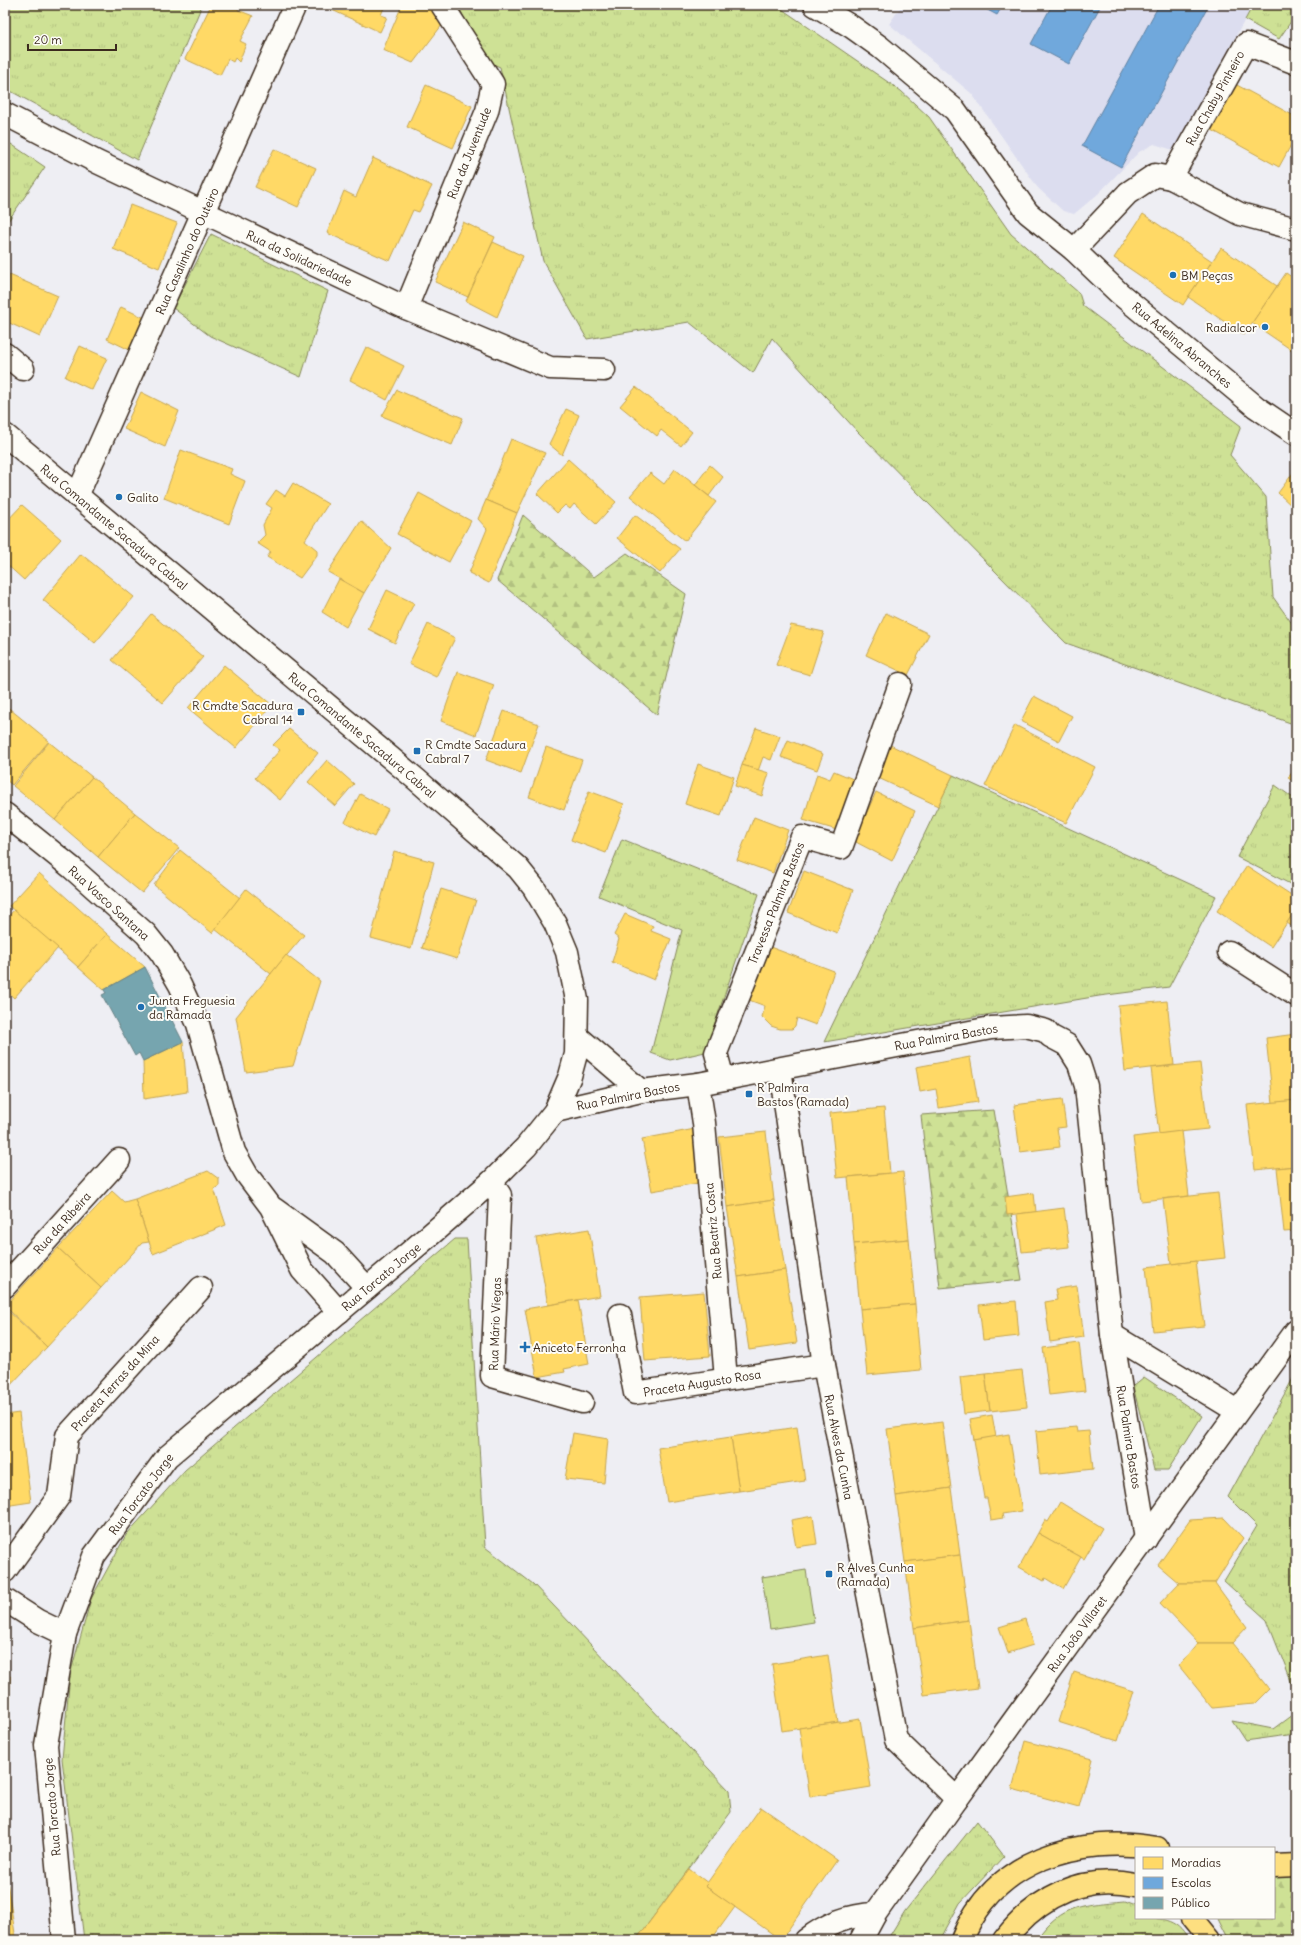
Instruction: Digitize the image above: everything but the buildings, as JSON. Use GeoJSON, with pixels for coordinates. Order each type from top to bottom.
{"type":"FeatureCollection","features":[{"type":"Feature","properties":{"kind":"main road"},"geometry":{"type":"LineString","coordinates":[[962,1940],[970,1922],[992,1892],[1008,1878],[1046,1856],[1086,1845],[1129,1845],[1148,1847]]}},
{"type":"Feature","properties":{"kind":"main road"},"geometry":{"type":"LineString","coordinates":[[1275,1866],[1296,1865]]}},
{"type":"Feature","properties":{"kind":"main road"},"geometry":{"type":"LineString","coordinates":[[1004,1940],[1017,1923],[1033,1909],[1066,1889],[1104,1882],[1135,1885]]}},
{"type":"Feature","properties":{"kind":"main road"},"geometry":{"type":"LineString","coordinates":[[1193,1919],[1210,1940]]}},
{"type":"Feature","properties":{"kind":"street","name":"Rua Casalinho do Outeiro"},"geometry":{"type":"LineString","coordinates":[[77,496],[204,213],[295,5]]}},
{"type":"Feature","properties":{"kind":"street","name":"Rua da Juventude"},"geometry":{"type":"LineString","coordinates":[[406,308],[488,111],[493,84],[442,5]]}},
{"type":"Feature","properties":{"kind":"street","name":"Rua Adelina Abranches"},"geometry":{"type":"LineString","coordinates":[[815,5],[852,27],[880,47],[955,110],[1028,213],[1074,250],[1119,293],[1256,407],[1296,434]]}},
{"type":"Feature","properties":{"kind":"street","name":"Rua Chaby Pinheiro"},"geometry":{"type":"LineString","coordinates":[[1171,178],[1246,44],[1296,63]]}},
{"type":"Feature","properties":{"kind":"street","name":"Rua da Solidariedade"},"geometry":{"type":"LineString","coordinates":[[5,114],[91,159],[406,308],[550,368],[604,370]]}},
{"type":"Feature","properties":{"kind":"street"},"geometry":{"type":"LineString","coordinates":[[1074,250],[1128,193],[1155,175],[1171,178],[1240,214],[1296,229]]}},
{"type":"Feature","properties":{"kind":"street"},"geometry":{"type":"LineString","coordinates":[[5,354],[23,369]]}},
{"type":"Feature","properties":{"kind":"street","name":"Rua Comandante Sacadura Cabral"},"geometry":{"type":"LineString","coordinates":[[5,435],[417,780],[518,868],[545,904],[556,923],[568,952],[577,1000],[578,1038],[576,1054],[570,1076],[555,1111]]}},
{"type":"Feature","properties":{"kind":"street","name":"Travessa Palmira Bastos"},"geometry":{"type":"LineString","coordinates":[[723,1079],[716,1053],[802,837],[841,848],[900,684]]}},
{"type":"Feature","properties":{"kind":"street","name":"Rua Vasco Santana"},"geometry":{"type":"LineString","coordinates":[[7,819],[72,868],[146,934],[162,954],[191,1006],[198,1024],[234,1152],[247,1175],[271,1207],[302,1270],[339,1312]]}},
{"type":"Feature","properties":{"kind":"street"},"geometry":{"type":"LineString","coordinates":[[1229,952],[1296,994]]}},
{"type":"Feature","properties":{"kind":"street","name":"Rua Palmira Bastos"},"geometry":{"type":"LineString","coordinates":[[555,1111],[640,1091],[698,1084],[991,1028],[1026,1026],[1046,1032],[1066,1045],[1079,1064],[1086,1086],[1112,1335],[1146,1539]]}},
{"type":"Feature","properties":{"kind":"street"},"geometry":{"type":"LineString","coordinates":[[578,1038],[640,1091]]}},
{"type":"Feature","properties":{"kind":"street","name":"Rua Alves da Cunha"},"geometry":{"type":"LineString","coordinates":[[780,1069],[824,1365],[896,1740],[957,1799]]}},
{"type":"Feature","properties":{"kind":"street","name":"Rua Beatriz Costa"},"geometry":{"type":"LineString","coordinates":[[698,1084],[704,1123],[726,1379]]}},
{"type":"Feature","properties":{"kind":"street","name":"Rua Torcato Jorge"},"geometry":{"type":"LineString","coordinates":[[64,1940],[46,1744],[65,1634],[94,1556],[167,1457],[491,1182],[526,1147],[555,1111]]}},
{"type":"Feature","properties":{"kind":"street","name":"Rua da Ribeira"},"geometry":{"type":"LineString","coordinates":[[5,1286],[119,1160]]}},
{"type":"Feature","properties":{"kind":"street","name":"Rua Mário Viegas"},"geometry":{"type":"LineString","coordinates":[[491,1182],[500,1195],[492,1376],[582,1402]]}},
{"type":"Feature","properties":{"kind":"street","name":"Rua Vasco Santana"},"geometry":{"type":"LineString","coordinates":[[271,1207],[335,1254],[367,1288]]}},
{"type":"Feature","properties":{"kind":"street","name":"Praceta Terras da Mina"},"geometry":{"type":"LineString","coordinates":[[5,1571],[59,1496],[67,1436],[200,1288]]}},
{"type":"Feature","properties":{"kind":"street","name":"Praceta Augusto Rosa"},"geometry":{"type":"LineString","coordinates":[[620,1315],[635,1393],[824,1365]]}},
{"type":"Feature","properties":{"kind":"street","name":"Rua João Villaret"},"geometry":{"type":"LineString","coordinates":[[861,1940],[876,1914],[957,1799],[1296,1331]]}},
{"type":"Feature","properties":{"kind":"street"},"geometry":{"type":"LineString","coordinates":[[1112,1335],[1238,1411]]}},
{"type":"Feature","properties":{"kind":"street"},"geometry":{"type":"LineString","coordinates":[[5,1600],[38,1621],[65,1634]]}},
{"type":"Feature","properties":{"kind":"street"},"geometry":{"type":"LineString","coordinates":[[806,1940],[828,1926],[857,1915],[876,1914]]}},
{"type":"Feature","properties":{"kind":"shaded area"},"geometry":{"type":"Polygon","coordinates":[[[902,5],[1253,5],[1173,150],[1154,144],[1139,152],[1098,194],[1074,214],[1063,211],[1038,188],[972,94],[889,24],[902,5]]]}},
{"type":"Feature","properties":{"kind":"green space"},"geometry":{"type":"Polygon","coordinates":[[[5,5],[202,5],[137,160],[5,88],[5,5]]]}},
{"type":"Feature","properties":{"kind":"green space"},"geometry":{"type":"Polygon","coordinates":[[[458,5],[776,5],[901,91],[929,117],[1011,234],[1079,293],[1083,306],[1241,426],[1230,455],[1266,497],[1273,597],[1296,629],[1296,725],[1066,643],[857,431],[772,338],[753,373],[689,322],[587,339],[543,261],[500,67],[484,60],[458,5]]]}},
{"type":"Feature","properties":{"kind":"green space"},"geometry":{"type":"Polygon","coordinates":[[[1253,5],[1296,5],[1296,14],[1279,39],[1245,20],[1253,5]]]}},
{"type":"Feature","properties":{"kind":"green space"},"geometry":{"type":"Polygon","coordinates":[[[5,140],[45,167],[6,224],[5,223],[5,140]]]}},
{"type":"Feature","properties":{"kind":"green space"},"geometry":{"type":"Polygon","coordinates":[[[211,234],[328,291],[301,377],[210,336],[173,308],[211,234]]]}},
{"type":"Feature","properties":{"kind":"green space"},"geometry":{"type":"Polygon","coordinates":[[[523,515],[594,577],[627,553],[686,594],[657,715],[497,580],[523,515]]]}},
{"type":"Feature","properties":{"kind":"green space"},"geometry":{"type":"Polygon","coordinates":[[[953,775],[1216,896],[1169,987],[1099,996],[824,1042],[953,775]]]}},
{"type":"Feature","properties":{"kind":"green space"},"geometry":{"type":"Polygon","coordinates":[[[1275,785],[1296,800],[1296,887],[1237,857],[1275,785]]]}},
{"type":"Feature","properties":{"kind":"green space"},"geometry":{"type":"Polygon","coordinates":[[[622,839],[759,894],[705,1052],[670,1060],[651,1053],[682,930],[599,896],[622,839]]]}},
{"type":"Feature","properties":{"kind":"green space"},"geometry":{"type":"Polygon","coordinates":[[[994,1110],[1022,1280],[940,1288],[921,1115],[994,1110]]]}},
{"type":"Feature","properties":{"kind":"green space"},"geometry":{"type":"Polygon","coordinates":[[[455,1239],[467,1239],[485,1547],[533,1584],[729,1790],[731,1812],[636,1940],[84,1940],[62,1759],[70,1675],[91,1599],[126,1535],[185,1470],[455,1239]]]}},
{"type":"Feature","properties":{"kind":"green space"},"geometry":{"type":"Polygon","coordinates":[[[1296,1373],[1296,1694],[1267,1620],[1224,1581],[1257,1526],[1228,1497],[1296,1373]]]}},
{"type":"Feature","properties":{"kind":"green space"},"geometry":{"type":"Polygon","coordinates":[[[1144,1377],[1202,1416],[1168,1470],[1154,1470],[1133,1386],[1144,1377]]]}},
{"type":"Feature","properties":{"kind":"green space"},"geometry":{"type":"Polygon","coordinates":[[[806,1570],[814,1622],[770,1629],[762,1577],[806,1570]]]}},
{"type":"Feature","properties":{"kind":"green space"},"geometry":{"type":"Polygon","coordinates":[[[1296,1712],[1296,1734],[1245,1741],[1232,1721],[1273,1729],[1296,1712]]]}},
{"type":"Feature","properties":{"kind":"green space"},"geometry":{"type":"Polygon","coordinates":[[[977,1821],[1004,1856],[960,1903],[940,1940],[887,1940],[905,1911],[977,1821]]]}},
{"type":"Feature","properties":{"kind":"green space"},"geometry":{"type":"Polygon","coordinates":[[[1275,1872],[1296,1872],[1296,1940],[1230,1940],[1220,1919],[1275,1919],[1275,1872]]]}},
{"type":"Feature","properties":{"kind":"green space"},"geometry":{"type":"Polygon","coordinates":[[[1125,1901],[1135,1905],[1135,1919],[1166,1920],[1173,1923],[1184,1932],[1188,1940],[1036,1940],[1045,1928],[1064,1912],[1085,1905],[1125,1901]]]}},
{"type":"Feature","properties":{"kind":"place","name":"BM Peças"},"geometry":{"type":"Point","coordinates":[1173,275]}},
{"type":"Feature","properties":{"kind":"place","name":"Radialcor"},"geometry":{"type":"Point","coordinates":[1265,327]}},
{"type":"Feature","properties":{"kind":"place","name":"Galito"},"geometry":{"type":"Point","coordinates":[119,497]}},
{"type":"Feature","properties":{"kind":"place","name":"R Cmdte Sacadura Cabral 14"},"geometry":{"type":"Point","coordinates":[301,712]}},
{"type":"Feature","properties":{"kind":"place","name":"R Cmdte Sacadura Cabral 7"},"geometry":{"type":"Point","coordinates":[417,751]}},
{"type":"Feature","properties":{"kind":"place","name":"Junta Freguesia da Ramada"},"geometry":{"type":"Point","coordinates":[141,1007]}},
{"type":"Feature","properties":{"kind":"place","name":"R Palmira Bastos (Ramada)"},"geometry":{"type":"Point","coordinates":[749,1094]}},
{"type":"Feature","properties":{"kind":"place","name":"Aniceto Ferronha"},"geometry":{"type":"Point","coordinates":[525,1347]}},
{"type":"Feature","properties":{"kind":"place","name":"R Alves Cunha (Ramada)"},"geometry":{"type":"Point","coordinates":[829,1574]}}]}
